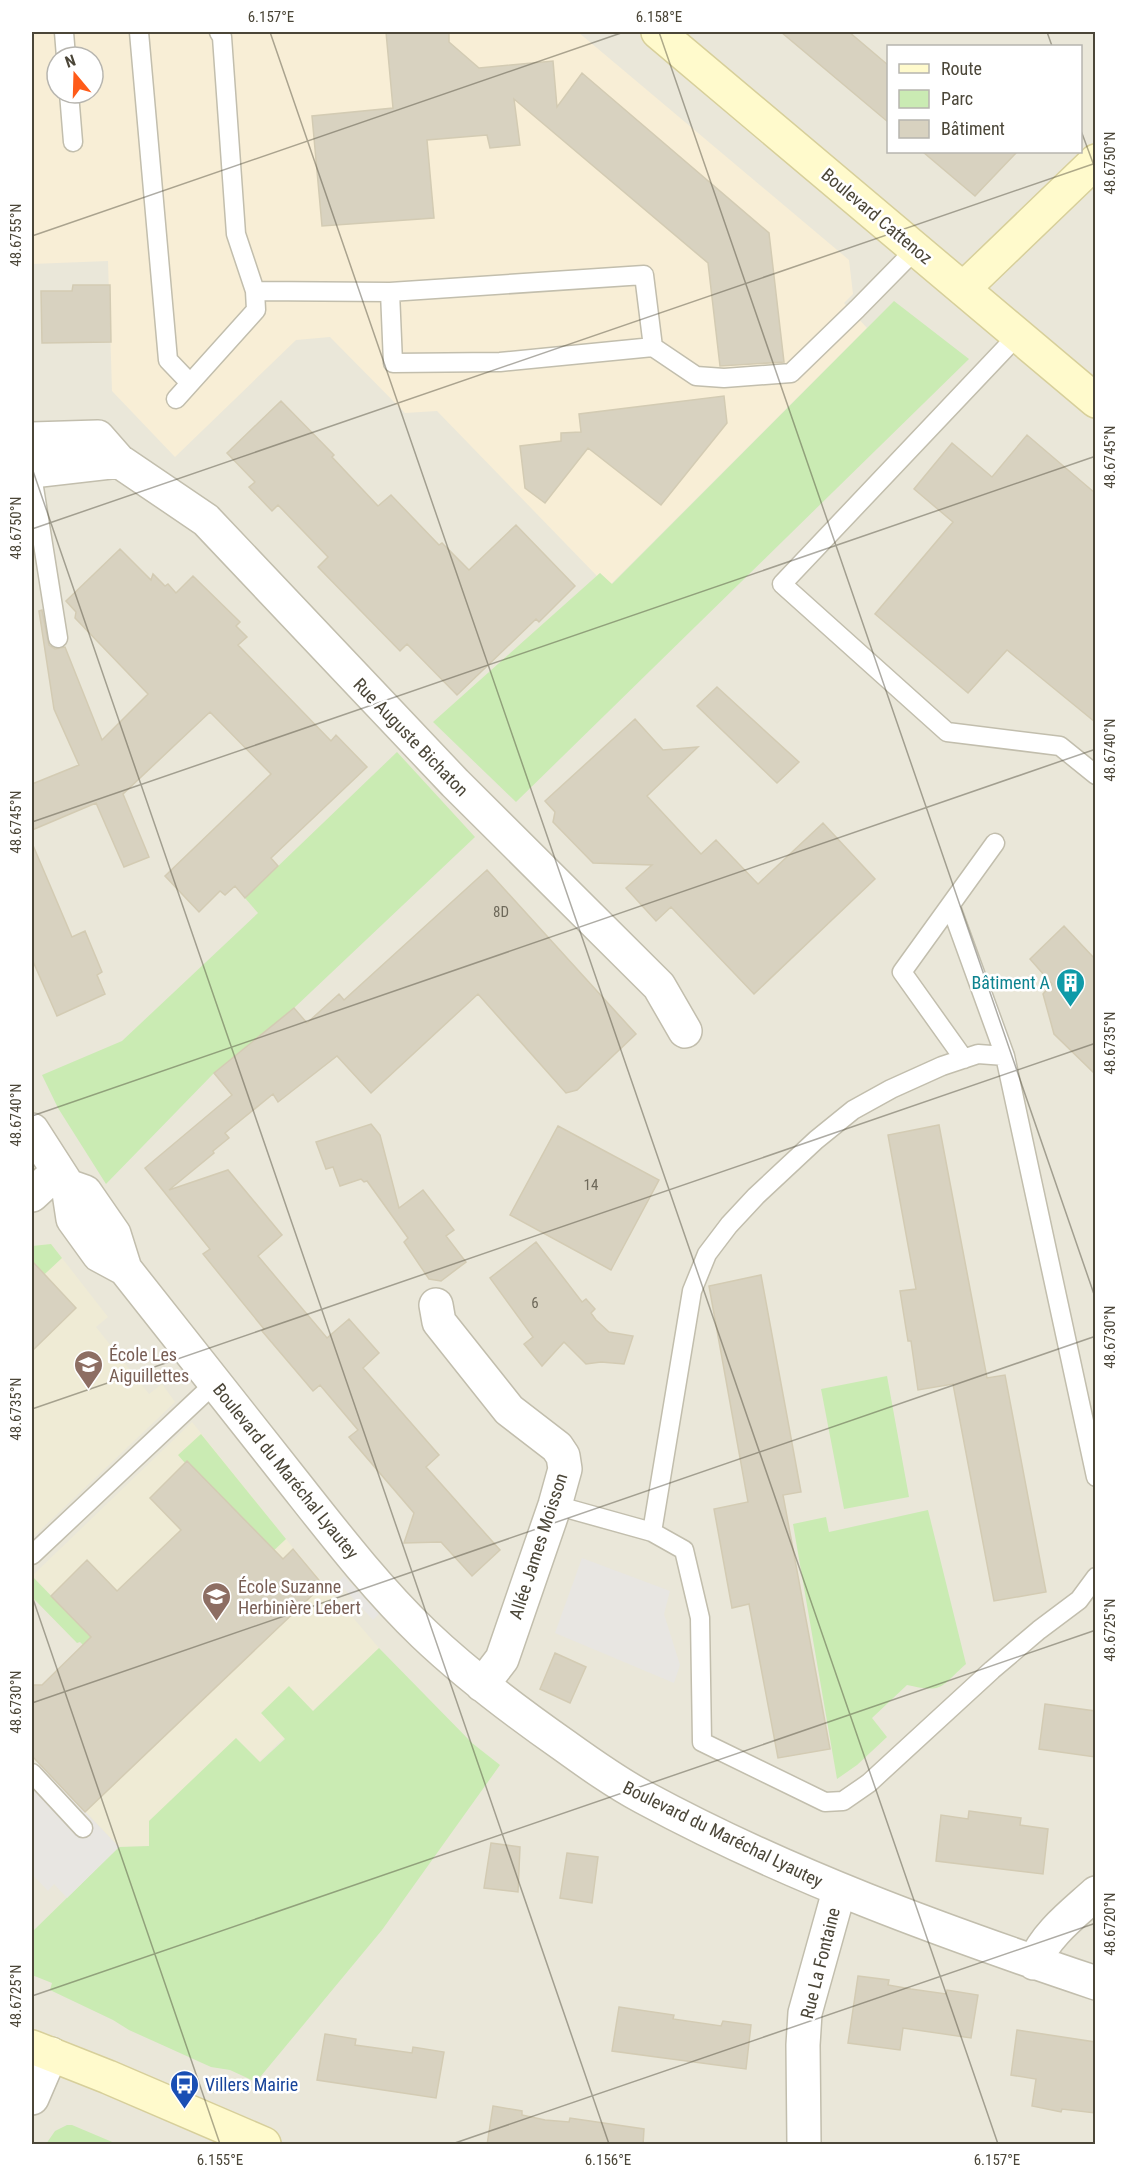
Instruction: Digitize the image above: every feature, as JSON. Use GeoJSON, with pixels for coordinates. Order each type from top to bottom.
{"type":"FeatureCollection","features":[{"type":"Feature","properties":{"kind":"street","name":"Boulevard Cattenoz"},"geometry":{"type":"LineString","coordinates":[[658,32],[1095,401]]}},
{"type":"Feature","properties":{"kind":"street"},"geometry":{"type":"LineString","coordinates":[[963,289],[1095,161]]}},
{"type":"Feature","properties":{"kind":"street","name":"Rue Auguste Bichaton"},"geometry":{"type":"LineString","coordinates":[[32,439],[98,437],[119,461],[206,520],[454,783],[659,986],[685,1031]]}},
{"type":"Feature","properties":{"kind":"street"},"geometry":{"type":"LineString","coordinates":[[32,473],[119,461]]}},
{"type":"Feature","properties":{"kind":"street","name":"Boulevard du Maréchal Lyautey"},"geometry":{"type":"LineString","coordinates":[[32,1130],[63,1178],[85,1192],[114,1234],[125,1269],[337,1538],[386,1595],[422,1632],[482,1685],[608,1776],[727,1839],[839,1891],[1034,1963],[1095,1983]]}},
{"type":"Feature","properties":{"kind":"street"},"geometry":{"type":"LineString","coordinates":[[32,1195],[63,1178]]}},
{"type":"Feature","properties":{"kind":"street","name":"Allée James Moisson"},"geometry":{"type":"LineString","coordinates":[[436,1305],[439,1322],[508,1410],[556,1447],[563,1456],[565,1468],[555,1505],[502,1659],[482,1685]]}},
{"type":"Feature","properties":{"kind":"street","name":"Rue La Fontaine"},"geometry":{"type":"LineString","coordinates":[[804,2145],[805,2013],[839,1891]]}},
{"type":"Feature","properties":{"kind":"street"},"geometry":{"type":"LineString","coordinates":[[1034,1963],[1039,1949],[1050,1936],[1095,1893]]}},
{"type":"Feature","properties":{"kind":"street"},"geometry":{"type":"LineString","coordinates":[[32,2098],[41,2050],[264,2145]]}},
{"type":"Feature","properties":{"kind":"lane"},"geometry":{"type":"LineString","coordinates":[[139,32],[168,360],[190,383]]}},
{"type":"Feature","properties":{"kind":"lane"},"geometry":{"type":"LineString","coordinates":[[176,399],[256,310],[255,291],[236,234],[222,37],[219,32]]}},
{"type":"Feature","properties":{"kind":"lane"},"geometry":{"type":"LineString","coordinates":[[70,105],[73,142]]}},
{"type":"Feature","properties":{"kind":"lane"},"geometry":{"type":"LineString","coordinates":[[390,292],[393,363],[500,362],[653,347],[696,376],[724,378],[791,373],[915,249]]}},
{"type":"Feature","properties":{"kind":"lane"},"geometry":{"type":"LineString","coordinates":[[255,291],[390,292],[644,275],[653,347]]}},
{"type":"Feature","properties":{"kind":"lane"},"geometry":{"type":"LineString","coordinates":[[1018,335],[782,584],[947,732],[1060,746],[1095,775]]}},
{"type":"Feature","properties":{"kind":"lane"},"geometry":{"type":"LineString","coordinates":[[32,473],[58,638]]}},
{"type":"Feature","properties":{"kind":"lane"},"geometry":{"type":"LineString","coordinates":[[964,1059],[902,972],[995,843]]}},
{"type":"Feature","properties":{"kind":"lane"},"geometry":{"type":"LineString","coordinates":[[951,907],[1005,1056],[1095,1477]]}},
{"type":"Feature","properties":{"kind":"lane"},"geometry":{"type":"LineString","coordinates":[[652,1532],[692,1291],[706,1254],[756,1196],[816,1140],[853,1110],[891,1089],[942,1066],[978,1054],[1005,1056]]}},
{"type":"Feature","properties":{"kind":"lane"},"geometry":{"type":"LineString","coordinates":[[32,1556],[216,1383]]}},
{"type":"Feature","properties":{"kind":"lane"},"geometry":{"type":"LineString","coordinates":[[555,1505],[652,1532],[684,1550],[700,1618],[702,1742],[825,1802],[843,1801],[869,1783],[992,1670],[1079,1600],[1095,1577]]}},
{"type":"Feature","properties":{"kind":"lane"},"geometry":{"type":"LineString","coordinates":[[32,1773],[83,1828]]}},
{"type":"Feature","properties":{"kind":"shaded area"},"geometry":{"type":"Polygon","coordinates":[[[32,32],[1095,32],[1095,2144],[32,2144],[32,32]]]}},
{"type":"Feature","properties":{"kind":"shaded area"},"geometry":{"type":"Polygon","coordinates":[[[32,32],[578,32],[849,260],[853,294],[844,303],[867,328],[611,584],[600,573],[597,576],[437,411],[405,413],[330,337],[296,340],[175,457],[112,391],[108,261],[32,264],[32,32]]]}},
{"type":"Feature","properties":{"kind":"shaded area","name":"École Les Aiguillettes"},"geometry":{"type":"Polygon","coordinates":[[[51,1244],[108,1317],[96,1327],[149,1394],[162,1384],[175,1402],[32,1538],[32,1246],[51,1244]]]}},
{"type":"Feature","properties":{"kind":"shaded area","name":"École Suzanne Herbinière Lebert"},"geometry":{"type":"Polygon","coordinates":[[[192,1422],[294,1549],[379,1648],[170,1846],[119,1847],[32,1753],[120,1667],[32,1576],[192,1422]]]}},
{"type":"Feature","properties":{"kind":"shaded area"},"geometry":{"type":"Polygon","coordinates":[[[582,1558],[670,1591],[664,1614],[680,1665],[674,1683],[555,1633],[582,1558]]]}},
{"type":"Feature","properties":{"kind":"shaded area"},"geometry":{"type":"Polygon","coordinates":[[[344,1576],[379,1614],[373,1620],[338,1582],[344,1576]]]}},
{"type":"Feature","properties":{"kind":"shaded area"},"geometry":{"type":"Polygon","coordinates":[[[38,1763],[119,1847],[67,1898],[54,1884],[48,1891],[32,1874],[32,1769],[38,1763]]]}},
{"type":"Feature","properties":{"kind":"green space"},"geometry":{"type":"Polygon","coordinates":[[[894,301],[969,359],[516,802],[433,722],[600,573],[612,584],[894,301]]]}},
{"type":"Feature","properties":{"kind":"green space"},"geometry":{"type":"Polygon","coordinates":[[[397,752],[475,837],[294,1008],[214,1073],[106,1184],[58,1108],[42,1075],[122,1041],[258,913],[245,898],[397,752]]]}},
{"type":"Feature","properties":{"kind":"green space"},"geometry":{"type":"Polygon","coordinates":[[[51,1244],[62,1258],[32,1286],[32,1246],[51,1244]]]}},
{"type":"Feature","properties":{"kind":"green space"},"geometry":{"type":"Polygon","coordinates":[[[887,1376],[909,1497],[844,1509],[821,1389],[887,1376]]]}},
{"type":"Feature","properties":{"kind":"green space"},"geometry":{"type":"Polygon","coordinates":[[[201,1434],[286,1539],[267,1557],[178,1455],[201,1434]]]}},
{"type":"Feature","properties":{"kind":"green space"},"geometry":{"type":"Polygon","coordinates":[[[928,1510],[966,1664],[945,1683],[935,1688],[907,1685],[872,1718],[887,1737],[857,1765],[837,1779],[793,1524],[826,1517],[829,1532],[928,1510]]]}},
{"type":"Feature","properties":{"kind":"green space"},"geometry":{"type":"Polygon","coordinates":[[[32,1576],[114,1661],[106,1668],[80,1642],[77,1643],[32,1597],[32,1576]]]}},
{"type":"Feature","properties":{"kind":"green space"},"geometry":{"type":"Polygon","coordinates":[[[379,1648],[472,1743],[500,1765],[382,1930],[256,2082],[230,2070],[211,2067],[129,2030],[50,1990],[52,1983],[32,1975],[32,1932],[119,1847],[149,1846],[149,1821],[236,1738],[260,1762],[285,1739],[261,1713],[289,1686],[313,1711],[379,1648]]]}},
{"type":"Feature","properties":{"kind":"green space"},"geometry":{"type":"Polygon","coordinates":[[[67,2125],[117,2144],[46,2144],[55,2131],[67,2125]]]}},
{"type":"Feature","properties":{"kind":"building"},"geometry":{"type":"Polygon","coordinates":[[[386,32],[449,32],[449,42],[479,68],[553,61],[557,107],[582,73],[769,233],[784,362],[720,366],[708,263],[514,99],[520,145],[490,148],[487,135],[427,140],[434,218],[322,226],[312,116],[393,108],[386,32]]]}},
{"type":"Feature","properties":{"kind":"building"},"geometry":{"type":"Polygon","coordinates":[[[781,32],[849,32],[887,64],[887,121],[781,32]]]}},
{"type":"Feature","properties":{"kind":"building"},"geometry":{"type":"Polygon","coordinates":[[[924,153],[1016,153],[975,196],[924,153]]]}},
{"type":"Feature","properties":{"kind":"building"},"geometry":{"type":"Polygon","coordinates":[[[73,285],[110,285],[111,342],[42,343],[41,291],[72,291],[73,285]]]}},
{"type":"Feature","properties":{"kind":"building"},"geometry":{"type":"Polygon","coordinates":[[[724,396],[727,423],[661,505],[588,448],[545,503],[525,488],[520,446],[561,441],[561,433],[581,432],[579,414],[724,396]]]}},
{"type":"Feature","properties":{"kind":"building"},"geometry":{"type":"Polygon","coordinates":[[[281,401],[334,455],[332,457],[378,506],[391,495],[439,545],[442,543],[469,570],[516,525],[575,586],[539,622],[536,619],[457,695],[407,644],[400,651],[318,567],[328,557],[278,505],[272,511],[249,487],[255,482],[227,453],[281,401]]]}},
{"type":"Feature","properties":{"kind":"building"},"geometry":{"type":"Polygon","coordinates":[[[1027,435],[1095,493],[1095,722],[1007,650],[968,693],[875,614],[953,522],[914,489],[952,443],[992,477],[1027,435]]]}},
{"type":"Feature","properties":{"kind":"building"},"geometry":{"type":"Polygon","coordinates":[[[120,549],[151,580],[153,574],[165,586],[168,584],[176,593],[193,576],[240,622],[236,626],[247,637],[238,645],[331,741],[336,735],[367,767],[271,858],[278,866],[245,898],[235,886],[225,895],[220,891],[199,912],[165,876],[271,774],[210,712],[123,794],[149,857],[124,867],[96,803],[32,830],[32,784],[79,765],[54,709],[39,611],[42,610],[49,645],[55,649],[65,647],[102,740],[148,694],[75,618],[76,612],[66,601],[120,549]]]}},
{"type":"Feature","properties":{"kind":"building"},"geometry":{"type":"Polygon","coordinates":[[[717,687],[799,762],[777,783],[697,706],[717,687]]]}},
{"type":"Feature","properties":{"kind":"building"},"geometry":{"type":"Polygon","coordinates":[[[635,719],[663,750],[698,747],[647,796],[701,854],[716,840],[758,884],[823,823],[875,879],[754,994],[671,907],[656,921],[626,888],[652,865],[593,863],[553,822],[555,812],[545,801],[635,719]]]}},
{"type":"Feature","properties":{"kind":"building"},"geometry":{"type":"Polygon","coordinates":[[[32,843],[72,937],[85,931],[102,972],[97,975],[105,994],[57,1016],[32,959],[32,843]]]}},
{"type":"Feature","properties":{"kind":"building"},"geometry":{"type":"Polygon","coordinates":[[[487,870],[636,1034],[577,1090],[566,1093],[478,994],[371,1093],[337,1056],[278,1102],[273,1094],[225,1133],[229,1138],[169,1190],[228,1170],[282,1235],[258,1256],[327,1338],[349,1319],[379,1353],[363,1368],[439,1455],[426,1467],[500,1550],[472,1576],[441,1542],[404,1543],[414,1513],[349,1437],[358,1430],[320,1385],[313,1391],[262,1331],[264,1329],[203,1254],[210,1249],[145,1168],[232,1095],[214,1073],[294,1008],[307,1023],[339,994],[344,1000],[487,870]]]}},
{"type":"Feature","properties":{"kind":"building","name":"Bâtiment A"},"geometry":{"type":"Polygon","coordinates":[[[1064,926],[1095,959],[1095,1074],[1054,1034],[1043,994],[1052,984],[1030,959],[1064,926]]]}},
{"type":"Feature","properties":{"kind":"building"},"geometry":{"type":"Polygon","coordinates":[[[371,1124],[380,1135],[399,1208],[423,1190],[454,1230],[446,1236],[466,1262],[441,1281],[429,1279],[404,1242],[408,1238],[367,1181],[364,1182],[361,1179],[340,1186],[333,1167],[326,1169],[316,1142],[371,1124]]]}},
{"type":"Feature","properties":{"kind":"building"},"geometry":{"type":"Polygon","coordinates":[[[939,1125],[987,1378],[1005,1375],[1046,1592],[994,1601],[953,1384],[918,1390],[911,1341],[908,1341],[900,1291],[916,1289],[888,1135],[939,1125]]]}},
{"type":"Feature","properties":{"kind":"building"},"geometry":{"type":"Polygon","coordinates":[[[558,1126],[659,1180],[611,1270],[510,1215],[558,1126]]]}},
{"type":"Feature","properties":{"kind":"building"},"geometry":{"type":"Polygon","coordinates":[[[536,1242],[582,1302],[586,1299],[595,1309],[591,1313],[596,1320],[609,1332],[633,1336],[624,1364],[601,1362],[586,1364],[564,1342],[542,1366],[524,1344],[533,1337],[490,1278],[536,1242]]]}},
{"type":"Feature","properties":{"kind":"building"},"geometry":{"type":"Polygon","coordinates":[[[32,1261],[76,1308],[32,1351],[32,1261]]]}},
{"type":"Feature","properties":{"kind":"building"},"geometry":{"type":"Polygon","coordinates":[[[761,1275],[801,1492],[783,1495],[830,1749],[778,1758],[749,1604],[732,1608],[714,1509],[748,1502],[709,1286],[761,1275]]]}},
{"type":"Feature","properties":{"kind":"building"},"geometry":{"type":"Polygon","coordinates":[[[187,1461],[283,1559],[293,1549],[323,1585],[85,1812],[32,1756],[32,1685],[42,1685],[91,1637],[51,1596],[87,1560],[117,1591],[181,1530],[150,1498],[187,1461]]]}},
{"type":"Feature","properties":{"kind":"building"},"geometry":{"type":"Polygon","coordinates":[[[555,1653],[586,1667],[570,1703],[540,1689],[555,1653]]]}},
{"type":"Feature","properties":{"kind":"building"},"geometry":{"type":"Polygon","coordinates":[[[1045,1704],[1095,1711],[1095,1757],[1039,1749],[1045,1704]]]}},
{"type":"Feature","properties":{"kind":"building"},"geometry":{"type":"Polygon","coordinates":[[[969,1811],[1021,1818],[1020,1825],[1048,1829],[1043,1874],[936,1861],[941,1815],[968,1819],[969,1811]]]}},
{"type":"Feature","properties":{"kind":"building"},"geometry":{"type":"Polygon","coordinates":[[[491,1843],[520,1847],[518,1892],[484,1888],[491,1843]]]}},
{"type":"Feature","properties":{"kind":"building"},"geometry":{"type":"Polygon","coordinates":[[[567,1853],[598,1857],[592,1903],[560,1898],[567,1853]]]}},
{"type":"Feature","properties":{"kind":"building"},"geometry":{"type":"Polygon","coordinates":[[[858,1976],[889,1980],[888,1985],[911,1989],[946,1994],[947,1990],[978,1995],[971,2038],[903,2028],[900,2050],[848,2043],[858,1976]]]}},
{"type":"Feature","properties":{"kind":"building"},"geometry":{"type":"Polygon","coordinates":[[[619,2007],[674,2015],[673,2019],[721,2026],[723,2021],[751,2025],[746,2069],[612,2051],[619,2007]]]}},
{"type":"Feature","properties":{"kind":"building"},"geometry":{"type":"Polygon","coordinates":[[[1017,2030],[1095,2042],[1095,2113],[1062,2109],[1061,2112],[1032,2106],[1036,2079],[1011,2075],[1017,2030]]]}},
{"type":"Feature","properties":{"kind":"building"},"geometry":{"type":"Polygon","coordinates":[[[325,2034],[356,2039],[355,2045],[412,2053],[413,2047],[444,2052],[436,2098],[317,2080],[325,2034]]]}},
{"type":"Feature","properties":{"kind":"building"},"geometry":{"type":"Polygon","coordinates":[[[493,2106],[522,2111],[522,2115],[545,2120],[569,2122],[570,2118],[644,2129],[643,2145],[487,2145],[493,2106]]]}},
{"type":"Feature","properties":{"kind":"place","name":"Bâtiment A"},"geometry":{"type":"Point","coordinates":[1071,1008]}},
{"type":"Feature","properties":{"kind":"place","name":"École Les Aiguillettes"},"geometry":{"type":"Point","coordinates":[88,1390]}},
{"type":"Feature","properties":{"kind":"place","name":"École Suzanne Herbinière Lebert"},"geometry":{"type":"Point","coordinates":[217,1622]}},
{"type":"Feature","properties":{"kind":"place","name":"Villers Mairie"},"geometry":{"type":"Point","coordinates":[184,2110]}}]}
